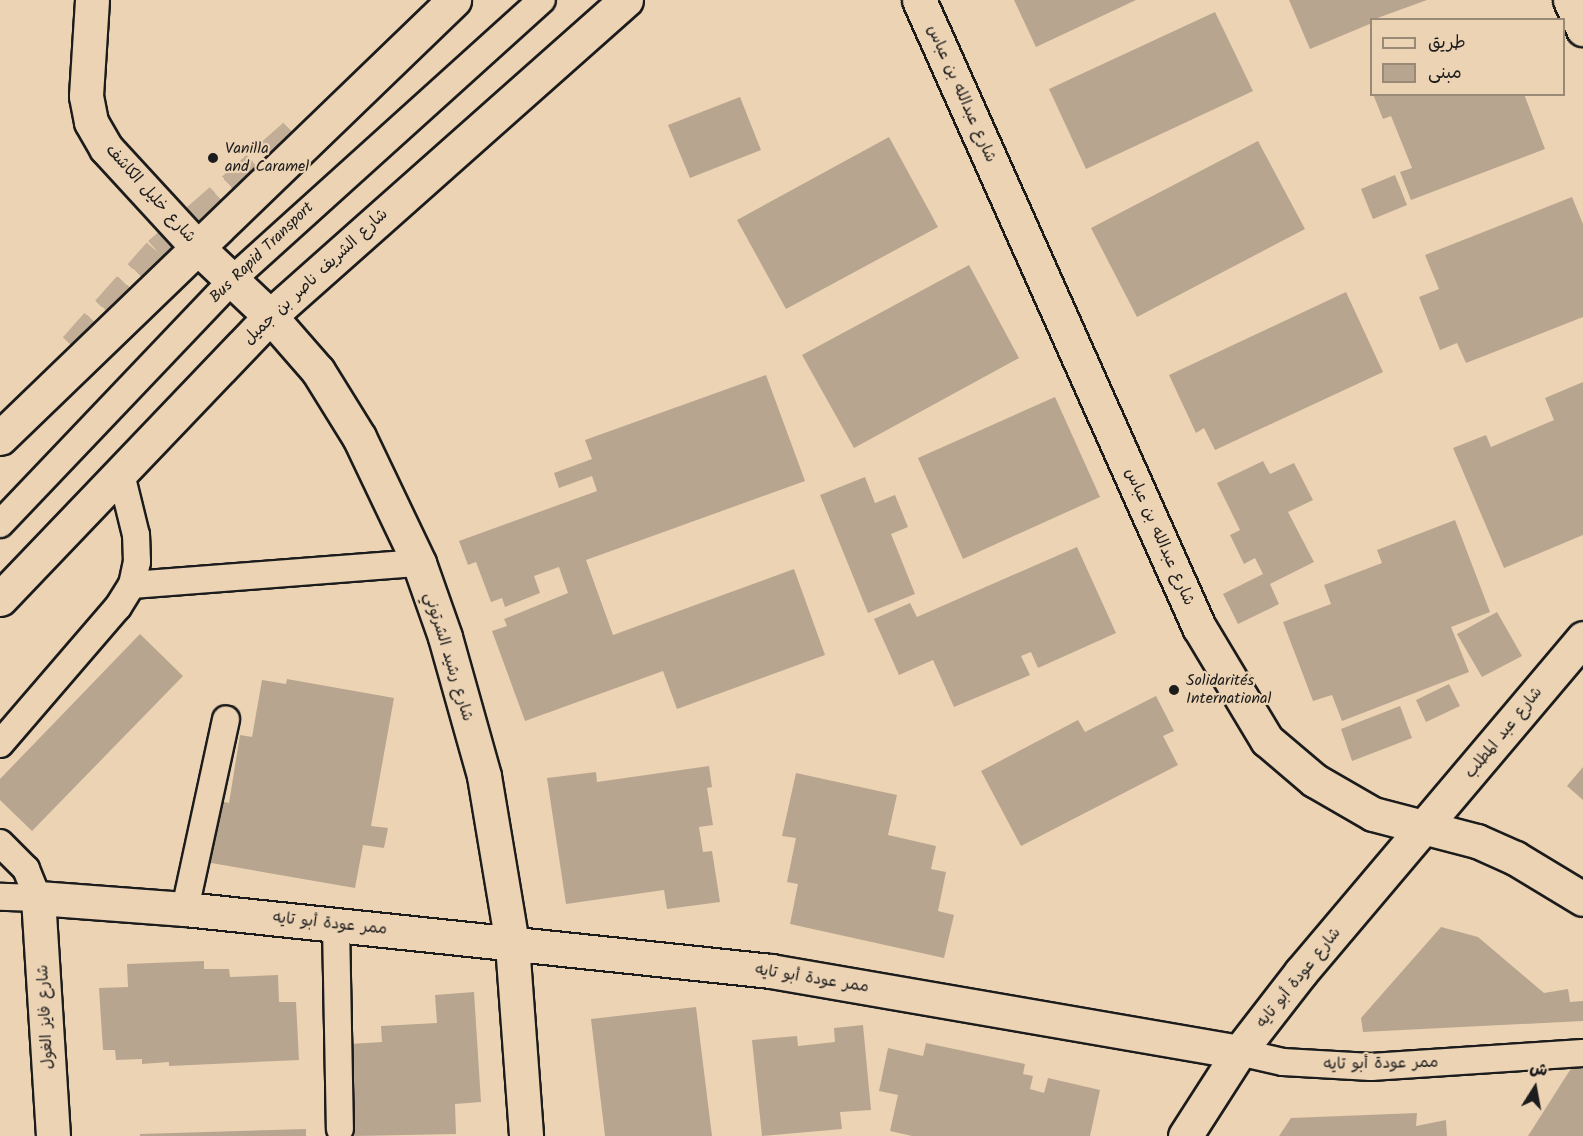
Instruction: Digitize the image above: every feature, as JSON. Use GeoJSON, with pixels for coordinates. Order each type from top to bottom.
{"type":"FeatureCollection","features":[{"type":"Feature","properties":{"kind":"street","name":"شارع خليل الكاشف"},"geometry":{"type":"LineString","coordinates":[[92,0],[86,96],[91,122],[106,148],[198,248]]}},
{"type":"Feature","properties":{"kind":"street"},"geometry":{"type":"LineString","coordinates":[[0,438],[453,0]]}},
{"type":"Feature","properties":{"kind":"street","name":"شارع الشريف ناصر بن جميل"},"geometry":{"type":"LineString","coordinates":[[0,599],[270,315],[626,0]]}},
{"type":"Feature","properties":{"kind":"street","name":"شارع عبدالله بن عباس"},"geometry":{"type":"LineString","coordinates":[[919,0],[1199,627],[1233,689],[1267,740],[1314,780],[1373,813],[1477,841],[1515,858],[1583,899]]}},
{"type":"Feature","properties":{"kind":"street"},"geometry":{"type":"LineString","coordinates":[[1570,0],[1583,29]]}},
{"type":"Feature","properties":{"kind":"street","name":"شارع رشيد الشرتوني"},"geometry":{"type":"LineString","coordinates":[[198,248],[270,315],[318,371],[359,437],[419,563],[484,776],[512,945],[526,1136]]}},
{"type":"Feature","properties":{"kind":"street","name":"شارع عبد المطلب"},"geometry":{"type":"LineString","coordinates":[[1426,828],[1583,638]]}},
{"type":"Feature","properties":{"kind":"street","name":"شارع عودة أبو تايه"},"geometry":{"type":"LineString","coordinates":[[1185,1136],[1239,1052],[1301,972],[1426,828]]}},
{"type":"Feature","properties":{"kind":"street","name":"ممر عودة أبو تايه"},"geometry":{"type":"LineString","coordinates":[[38,898],[185,909],[771,971],[1239,1052]]}},
{"type":"Feature","properties":{"kind":"street","name":"شارع فايز الغول"},"geometry":{"type":"LineString","coordinates":[[38,898],[53,1136]]}},
{"type":"Feature","properties":{"kind":"lane","name":"Bus Rapid Transport"},"geometry":{"type":"LineString","coordinates":[[0,524],[233,279],[542,0]]}},
{"type":"Feature","properties":{"kind":"lane"},"geometry":{"type":"LineString","coordinates":[[0,744],[118,608],[132,585],[137,562],[136,535],[121,474]]}},
{"type":"Feature","properties":{"kind":"lane"},"geometry":{"type":"LineString","coordinates":[[132,585],[419,563]]}},
{"type":"Feature","properties":{"kind":"lane"},"geometry":{"type":"LineString","coordinates":[[185,909],[226,719]]}},
{"type":"Feature","properties":{"kind":"lane"},"geometry":{"type":"LineString","coordinates":[[0,843],[26,869],[38,898],[0,897]]}},
{"type":"Feature","properties":{"kind":"lane"},"geometry":{"type":"LineString","coordinates":[[336,925],[339,1130]]}},
{"type":"Feature","properties":{"kind":"lane","name":"ممر عودة أبو تايه"},"geometry":{"type":"LineString","coordinates":[[1239,1052],[1283,1062],[1371,1067],[1583,1053]]}},
{"type":"Feature","properties":{"kind":"building"},"geometry":{"type":"Polygon","coordinates":[[[1014,0],[1136,0],[1036,47],[1014,0]]]}},
{"type":"Feature","properties":{"kind":"building"},"geometry":{"type":"Polygon","coordinates":[[[1289,0],[1427,0],[1378,18],[1370,18],[1370,24],[1310,49],[1289,0]]]}},
{"type":"Feature","properties":{"kind":"building"},"geometry":{"type":"Polygon","coordinates":[[[1215,12],[1253,91],[1086,169],[1049,89],[1215,12]]]}},
{"type":"Feature","properties":{"kind":"building"},"geometry":{"type":"Polygon","coordinates":[[[1374,96],[1525,96],[1545,149],[1411,200],[1400,172],[1412,168],[1391,116],[1383,119],[1374,96]]]}},
{"type":"Feature","properties":{"kind":"building"},"geometry":{"type":"Polygon","coordinates":[[[740,97],[761,150],[690,178],[668,125],[740,97]]]}},
{"type":"Feature","properties":{"kind":"building"},"geometry":{"type":"Polygon","coordinates":[[[889,137],[938,227],[786,309],[737,220],[889,137]]]}},
{"type":"Feature","properties":{"kind":"building"},"geometry":{"type":"Polygon","coordinates":[[[1258,141],[1305,229],[1137,317],[1091,228],[1258,141]]]}},
{"type":"Feature","properties":{"kind":"building"},"geometry":{"type":"Polygon","coordinates":[[[1395,175],[1407,205],[1373,219],[1361,189],[1395,175]]]}},
{"type":"Feature","properties":{"kind":"building"},"geometry":{"type":"Polygon","coordinates":[[[1572,197],[1583,224],[1583,317],[1466,363],[1457,343],[1440,350],[1419,297],[1439,289],[1425,255],[1572,197]]]}},
{"type":"Feature","properties":{"kind":"building"},"geometry":{"type":"Polygon","coordinates":[[[969,265],[1019,358],[854,448],[802,355],[969,265]]]}},
{"type":"Feature","properties":{"kind":"building"},"geometry":{"type":"Polygon","coordinates":[[[1346,292],[1383,372],[1215,450],[1204,428],[1196,433],[1169,375],[1346,292]]]}},
{"type":"Feature","properties":{"kind":"building"},"geometry":{"type":"Polygon","coordinates":[[[766,375],[805,481],[586,560],[613,635],[794,569],[825,655],[677,709],[663,671],[525,721],[492,631],[507,626],[504,619],[568,593],[559,567],[534,576],[540,593],[505,607],[502,598],[491,602],[476,562],[468,565],[459,541],[597,491],[592,476],[559,488],[554,473],[592,459],[585,440],[766,375]]]}},
{"type":"Feature","properties":{"kind":"building"},"geometry":{"type":"Polygon","coordinates":[[[1583,382],[1583,535],[1504,568],[1453,448],[1486,435],[1491,447],[1554,420],[1545,398],[1583,382]]]}},
{"type":"Feature","properties":{"kind":"building"},"geometry":{"type":"Polygon","coordinates":[[[1055,397],[1100,497],[963,559],[918,458],[1055,397]]]}},
{"type":"Feature","properties":{"kind":"building"},"geometry":{"type":"Polygon","coordinates":[[[1263,461],[1270,474],[1294,463],[1313,500],[1288,512],[1314,562],[1270,584],[1279,604],[1238,624],[1223,594],[1263,574],[1255,558],[1244,564],[1230,535],[1240,530],[1217,483],[1263,461]]]}},
{"type":"Feature","properties":{"kind":"building"},"geometry":{"type":"Polygon","coordinates":[[[865,477],[875,503],[895,495],[908,527],[891,534],[915,594],[868,613],[820,495],[865,477]]]}},
{"type":"Feature","properties":{"kind":"building"},"geometry":{"type":"Polygon","coordinates":[[[1455,520],[1490,612],[1451,627],[1469,672],[1342,721],[1332,695],[1313,701],[1283,622],[1331,604],[1324,585],[1382,563],[1377,550],[1455,520]]]}},
{"type":"Feature","properties":{"kind":"building"},"geometry":{"type":"Polygon","coordinates":[[[1077,547],[1116,633],[1038,668],[1031,652],[1021,656],[1030,675],[954,707],[933,660],[899,675],[874,619],[910,603],[917,617],[1077,547]]]}},
{"type":"Feature","properties":{"kind":"building"},"geometry":{"type":"Polygon","coordinates":[[[1497,612],[1522,656],[1482,677],[1457,634],[1497,612]]]}},
{"type":"Feature","properties":{"kind":"building"},"geometry":{"type":"Polygon","coordinates":[[[140,634],[183,676],[32,831],[0,800],[0,779],[140,634]]]}},
{"type":"Feature","properties":{"kind":"building"},"geometry":{"type":"Polygon","coordinates":[[[287,679],[394,698],[371,826],[388,828],[384,848],[363,845],[355,888],[200,861],[211,799],[229,803],[240,735],[252,737],[262,680],[286,684],[287,679]]]}},
{"type":"Feature","properties":{"kind":"building"},"geometry":{"type":"Polygon","coordinates":[[[1449,684],[1460,706],[1426,722],[1416,700],[1449,684]]]}},
{"type":"Feature","properties":{"kind":"building"},"geometry":{"type":"Polygon","coordinates":[[[1156,696],[1174,731],[1163,736],[1178,765],[1021,846],[981,771],[1078,720],[1085,732],[1156,696]]]}},
{"type":"Feature","properties":{"kind":"building"},"geometry":{"type":"Polygon","coordinates":[[[1400,706],[1412,738],[1352,761],[1341,729],[1400,706]]]}},
{"type":"Feature","properties":{"kind":"building"},"geometry":{"type":"Polygon","coordinates":[[[709,766],[712,787],[707,788],[713,825],[699,827],[703,852],[712,851],[720,902],[667,909],[664,890],[566,904],[547,778],[596,772],[597,782],[709,766]]]}},
{"type":"Feature","properties":{"kind":"building"},"geometry":{"type":"Polygon","coordinates":[[[1583,767],[1583,800],[1567,786],[1583,767]]]}},
{"type":"Feature","properties":{"kind":"building"},"geometry":{"type":"Polygon","coordinates":[[[796,773],[897,795],[888,835],[936,846],[931,869],[946,872],[938,911],[954,915],[944,958],[790,924],[798,884],[787,882],[796,838],[782,836],[796,773]]]}},
{"type":"Feature","properties":{"kind":"building"},"geometry":{"type":"Polygon","coordinates":[[[1441,927],[1478,937],[1544,993],[1568,989],[1570,1002],[1583,1001],[1583,1021],[1363,1032],[1361,1018],[1441,927]]]}},
{"type":"Feature","properties":{"kind":"building"},"geometry":{"type":"Polygon","coordinates":[[[204,961],[204,969],[229,969],[230,977],[278,975],[279,1002],[296,1002],[299,1060],[169,1066],[169,1062],[142,1064],[142,1059],[116,1060],[115,1050],[103,1050],[99,988],[128,987],[127,964],[204,961]]]}},
{"type":"Feature","properties":{"kind":"building"},"geometry":{"type":"Polygon","coordinates":[[[474,992],[481,1102],[455,1104],[456,1134],[355,1136],[350,1044],[382,1042],[381,1026],[437,1023],[435,995],[474,992]]]}},
{"type":"Feature","properties":{"kind":"building"},"geometry":{"type":"Polygon","coordinates":[[[696,1007],[712,1136],[605,1136],[591,1019],[696,1007]]]}},
{"type":"Feature","properties":{"kind":"building"},"geometry":{"type":"Polygon","coordinates":[[[863,1025],[871,1110],[840,1112],[842,1129],[762,1136],[752,1040],[797,1036],[798,1046],[835,1042],[834,1028],[863,1025]]]}},
{"type":"Feature","properties":{"kind":"building"},"geometry":{"type":"Polygon","coordinates":[[[926,1043],[1025,1064],[1023,1074],[1033,1076],[1030,1089],[1044,1093],[1048,1078],[1100,1090],[1090,1136],[912,1136],[890,1131],[898,1095],[879,1091],[888,1048],[923,1056],[926,1043]]]}},
{"type":"Feature","properties":{"kind":"building"},"geometry":{"type":"Polygon","coordinates":[[[1577,1059],[1583,1062],[1583,1136],[1528,1136],[1577,1059]]]}},
{"type":"Feature","properties":{"kind":"building"},"geometry":{"type":"Polygon","coordinates":[[[1417,1113],[1416,1126],[1446,1120],[1447,1136],[1279,1136],[1291,1118],[1417,1113]]]}},
{"type":"Feature","properties":{"kind":"building"},"geometry":{"type":"Polygon","coordinates":[[[306,1129],[306,1136],[140,1136],[140,1134],[306,1129]]]}},
{"type":"Feature","properties":{"kind":"tunnel"},"geometry":{"type":"LineString","coordinates":[[75,348],[159,253],[305,125]]}},
{"type":"Feature","properties":{"kind":"place","name":"Vanilla and Caramel"},"geometry":{"type":"Point","coordinates":[213,158]}},
{"type":"Feature","properties":{"kind":"place","name":"Solidarités International"},"geometry":{"type":"Point","coordinates":[1174,690]}}]}
